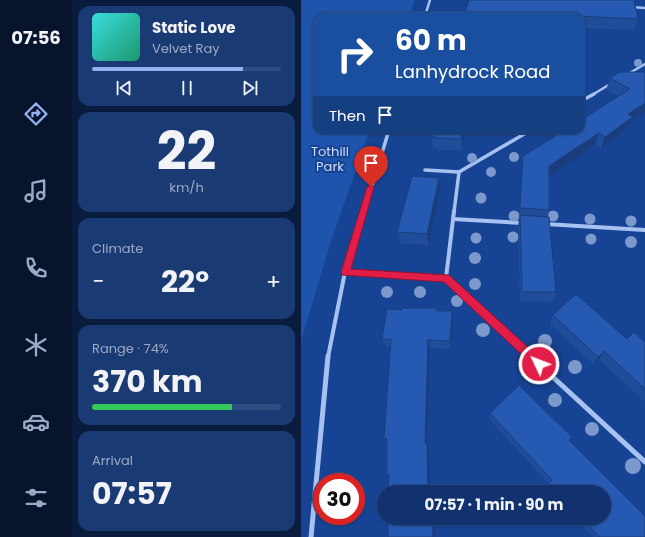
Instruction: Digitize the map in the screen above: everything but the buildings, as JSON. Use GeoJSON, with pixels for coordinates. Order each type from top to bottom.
{"type":"FeatureCollection","features":[{"type":"Feature","properties":{"kind":"street"},"geometry":{"type":"LineString","coordinates":[[426,12],[430,0]]}},
{"type":"Feature","properties":{"kind":"street"},"geometry":{"type":"LineString","coordinates":[[629,7],[645,8]]}},
{"type":"Feature","properties":{"kind":"street"},"geometry":{"type":"LineString","coordinates":[[626,75],[645,64]]}},
{"type":"Feature","properties":{"kind":"street"},"geometry":{"type":"LineString","coordinates":[[585,99],[613,83]]}},
{"type":"Feature","properties":{"kind":"street"},"geometry":{"type":"LineString","coordinates":[[311,537],[326,366],[345,272],[388,134]]}},
{"type":"Feature","properties":{"kind":"street"},"geometry":{"type":"LineString","coordinates":[[425,170],[459,172],[524,134]]}},
{"type":"Feature","properties":{"kind":"street"},"geometry":{"type":"LineString","coordinates":[[446,278],[459,172]]}},
{"type":"Feature","properties":{"kind":"street"},"geometry":{"type":"LineString","coordinates":[[453,219],[529,224]]}},
{"type":"Feature","properties":{"kind":"street"},"geometry":{"type":"LineString","coordinates":[[537,224],[645,230]]}},
{"type":"Feature","properties":{"kind":"street"},"geometry":{"type":"LineString","coordinates":[[345,272],[446,278],[645,462]]}},
{"type":"Feature","properties":{"kind":"green space","name":"Tothill Park"},"geometry":{"type":"Polygon","coordinates":[[[301,0],[415,0],[410,12],[313,12],[313,134],[369,134],[331,241],[301,341],[301,0]]]}},
{"type":"Feature","properties":{"kind":"route"},"geometry":{"type":"LineString","coordinates":[[371,187],[345,272],[446,278],[539,364]]}}]}
